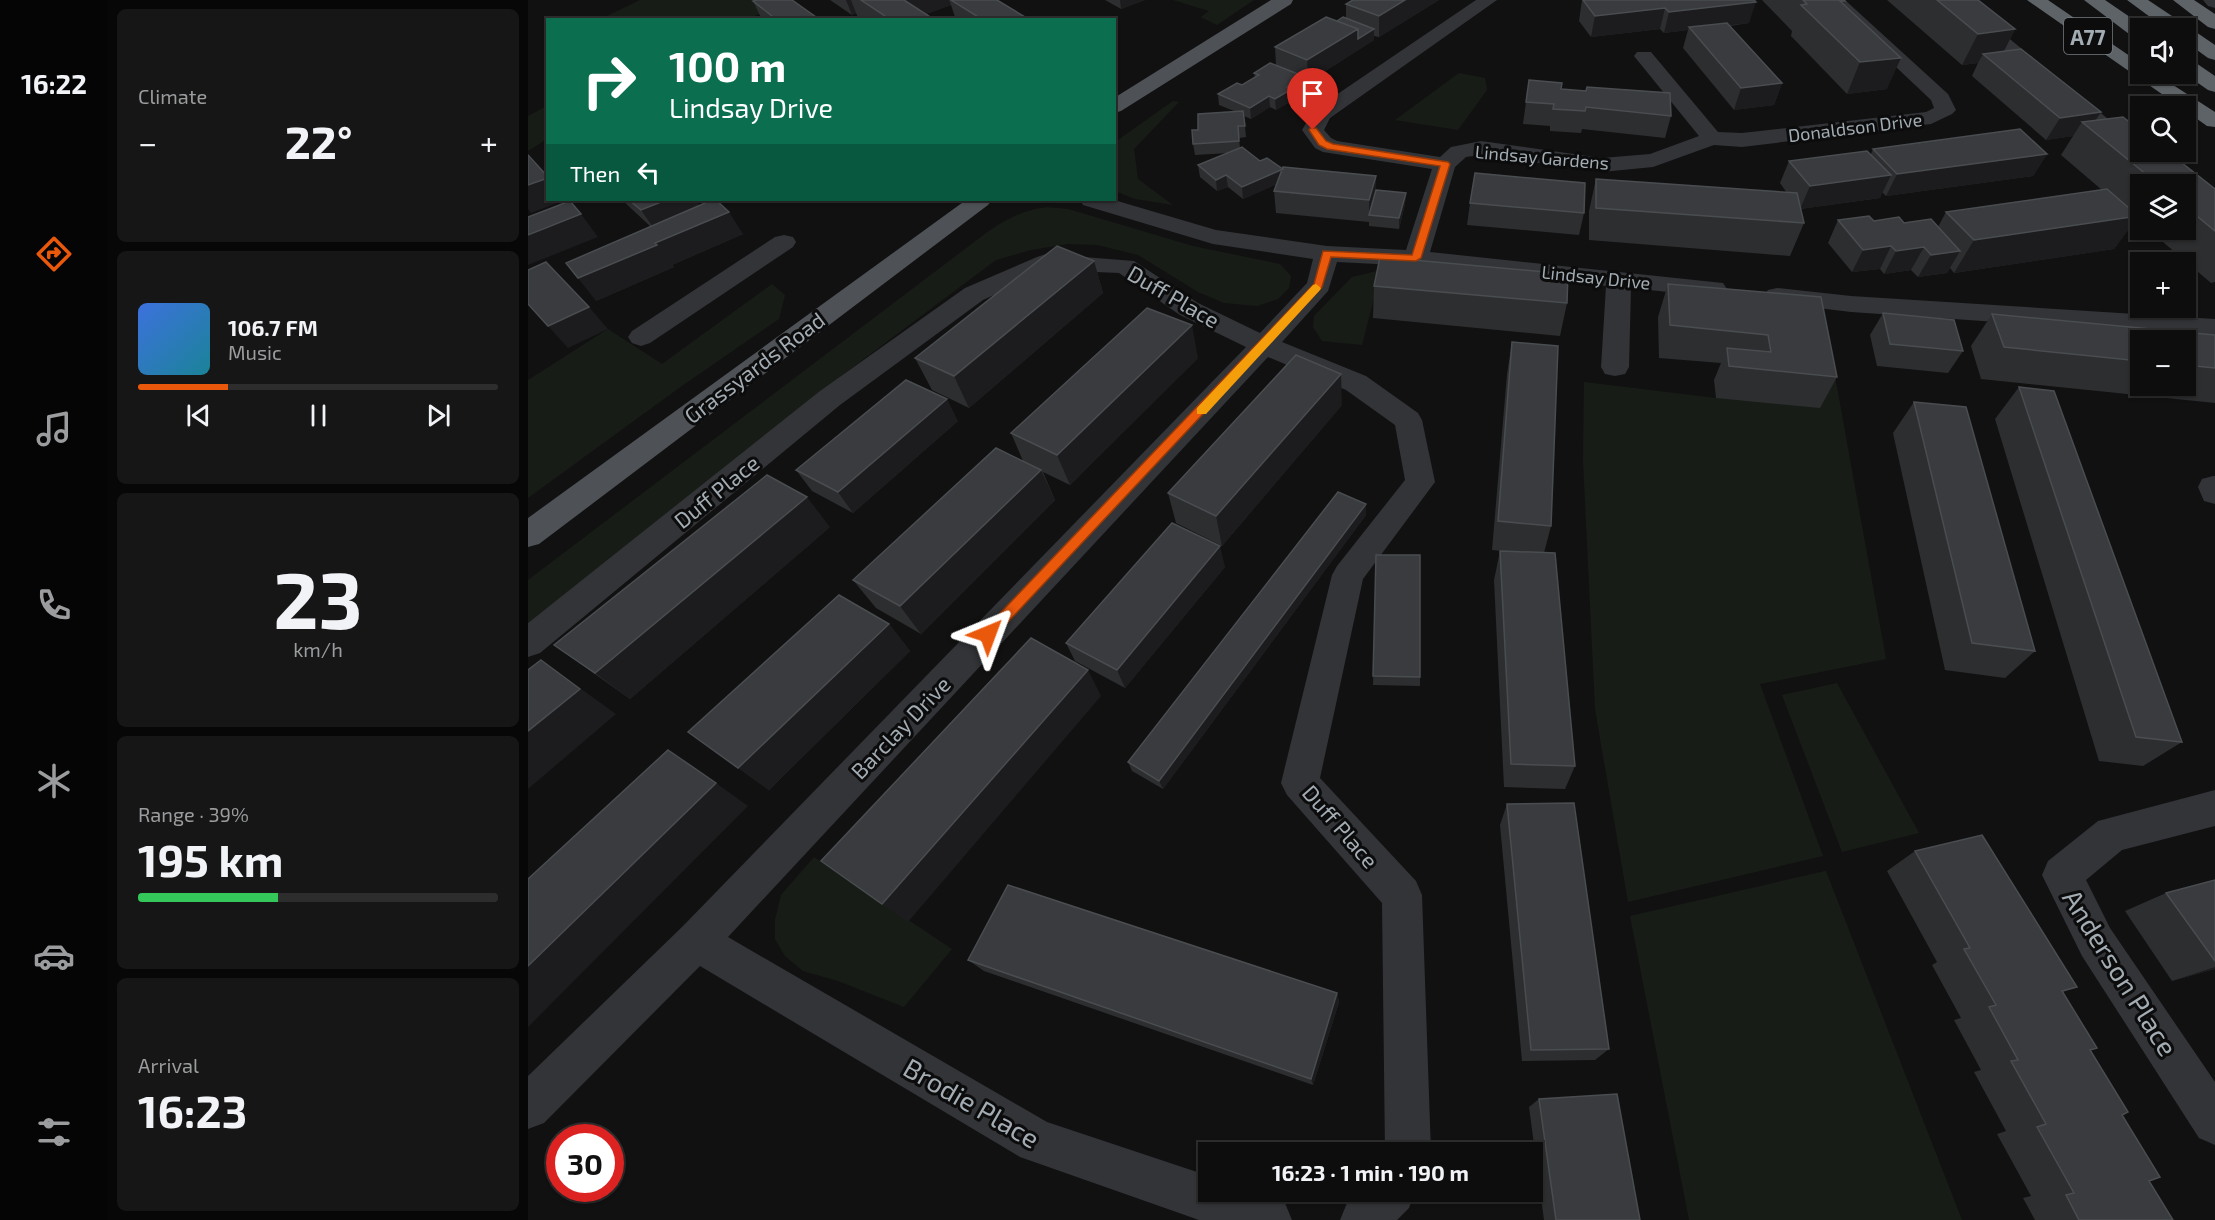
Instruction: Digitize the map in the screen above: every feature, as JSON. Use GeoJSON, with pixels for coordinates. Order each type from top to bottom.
{"type":"FeatureCollection","features":[{"type":"Feature","properties":{"kind":"highway","name":"A77"},"geometry":{"type":"LineString","coordinates":[[2036,0],[2130,65]]}},
{"type":"Feature","properties":{"kind":"highway","name":"A77"},"geometry":{"type":"LineString","coordinates":[[2093,0],[2130,26]]}},
{"type":"Feature","properties":{"kind":"highway","name":"A77"},"geometry":{"type":"LineString","coordinates":[[2136,0],[2162,18]]}},
{"type":"Feature","properties":{"kind":"highway"},"geometry":{"type":"LineString","coordinates":[[2182,0],[2215,23]]}},
{"type":"Feature","properties":{"kind":"highway"},"geometry":{"type":"LineString","coordinates":[[2196,41],[2215,54]]}},
{"type":"Feature","properties":{"kind":"highway"},"geometry":{"type":"LineString","coordinates":[[2196,72],[2215,86]]}},
{"type":"Feature","properties":{"kind":"highway","name":"A77"},"geometry":{"type":"LineString","coordinates":[[2159,84],[2215,121]]}},
{"type":"Feature","properties":{"kind":"main road"},"geometry":{"type":"LineString","coordinates":[[1116,106],[1284,0]]}},
{"type":"Feature","properties":{"kind":"main road","name":"Grassyards Road"},"geometry":{"type":"LineString","coordinates":[[528,535],[979,201]]}},
{"type":"Feature","properties":{"kind":"street","name":"Lindsay Gardens"},"geometry":{"type":"LineString","coordinates":[[1445,164],[1331,147],[1323,143],[1313,130],[1321,114],[1488,0]]}},
{"type":"Feature","properties":{"kind":"street","name":"Donaldson Drive"},"geometry":{"type":"LineString","coordinates":[[1712,138],[1742,140],[1931,118],[1945,110],[1941,98],[1834,0]]}},
{"type":"Feature","properties":{"kind":"street"},"geometry":{"type":"LineString","coordinates":[[1951,0],[2162,174]]}},
{"type":"Feature","properties":{"kind":"street"},"geometry":{"type":"LineString","coordinates":[[1644,56],[1712,138]]}},
{"type":"Feature","properties":{"kind":"street","name":"Lindsay Gardens"},"geometry":{"type":"LineString","coordinates":[[1416,258],[1445,164],[1459,152],[1481,148],[1602,165],[1653,160],[1712,138]]}},
{"type":"Feature","properties":{"kind":"street","name":"Lindsay Drive"},"geometry":{"type":"LineString","coordinates":[[1094,201],[1213,237],[1327,254],[1416,258],[1851,304],[2215,328]]}},
{"type":"Feature","properties":{"kind":"street"},"geometry":{"type":"LineString","coordinates":[[641,337],[784,242]]}},
{"type":"Feature","properties":{"kind":"street","name":"Barclay Drive"},"geometry":{"type":"LineString","coordinates":[[528,1107],[696,941],[1264,345],[1319,285],[1327,254]]}},
{"type":"Feature","properties":{"kind":"street","name":"Duff Place"},"geometry":{"type":"LineString","coordinates":[[528,643],[830,398],[974,294],[1046,262],[1125,266],[1189,309],[1264,345],[1356,383],[1408,420],[1420,482],[1348,575],[1300,783],[1402,895],[1408,1142]]}},
{"type":"Feature","properties":{"kind":"street"},"geometry":{"type":"LineString","coordinates":[[1615,367],[1619,279]]}},
{"type":"Feature","properties":{"kind":"street","name":"Anderson Place"},"geometry":{"type":"LineString","coordinates":[[2215,808],[2112,834],[2062,875],[2096,942],[2215,1122]]}},
{"type":"Feature","properties":{"kind":"street","name":"Brodie Place"},"geometry":{"type":"LineString","coordinates":[[696,941],[1036,1141],[1268,1220]]}},
{"type":"Feature","properties":{"kind":"street"},"geometry":{"type":"LineString","coordinates":[[1365,1220],[1382,1202]]}},
{"type":"Feature","properties":{"kind":"shaded area"},"geometry":{"type":"Polygon","coordinates":[[[640,0],[783,0],[752,18],[605,17],[640,0]]]}},
{"type":"Feature","properties":{"kind":"shaded area"},"geometry":{"type":"Polygon","coordinates":[[[1173,0],[1254,0],[1217,25],[1201,17],[1209,11],[1173,0]]]}},
{"type":"Feature","properties":{"kind":"shaded area"},"geometry":{"type":"Polygon","coordinates":[[[1459,73],[1485,78],[1487,90],[1458,130],[1395,120],[1459,73]]]}},
{"type":"Feature","properties":{"kind":"shaded area"},"geometry":{"type":"Polygon","coordinates":[[[1173,101],[1179,102],[1134,149],[1138,179],[1173,205],[1135,199],[1116,191],[1116,141],[1173,101]]]}},
{"type":"Feature","properties":{"kind":"shaded area"},"geometry":{"type":"Polygon","coordinates":[[[546,107],[546,140],[528,151],[528,116],[546,107]]]}},
{"type":"Feature","properties":{"kind":"shaded area"},"geometry":{"type":"Polygon","coordinates":[[[1046,207],[1068,209],[1193,246],[1280,264],[1291,276],[1289,288],[1278,299],[1257,306],[1224,303],[1198,292],[1138,255],[1097,245],[1068,244],[1031,250],[996,260],[841,376],[528,623],[528,580],[986,233],[1014,216],[1046,207]]]}},
{"type":"Feature","properties":{"kind":"shaded area"},"geometry":{"type":"Polygon","coordinates":[[[1381,270],[1362,345],[1322,341],[1313,327],[1314,316],[1352,277],[1381,270]]]}},
{"type":"Feature","properties":{"kind":"shaded area"},"geometry":{"type":"Polygon","coordinates":[[[772,284],[785,295],[779,319],[679,388],[528,498],[528,380],[608,329],[662,364],[772,284]]]}},
{"type":"Feature","properties":{"kind":"shaded area"},"geometry":{"type":"Polygon","coordinates":[[[1831,354],[1886,659],[1760,684],[1823,856],[1628,902],[1595,709],[1583,460],[1584,382],[1716,398],[1831,354]]]}},
{"type":"Feature","properties":{"kind":"shaded area"},"geometry":{"type":"Polygon","coordinates":[[[1837,683],[1919,833],[1842,852],[1782,695],[1837,683]]]}},
{"type":"Feature","properties":{"kind":"shaded area"},"geometry":{"type":"Polygon","coordinates":[[[814,857],[952,949],[904,1007],[838,981],[803,971],[785,956],[775,939],[775,920],[781,895],[814,857]]]}},
{"type":"Feature","properties":{"kind":"shaded area"},"geometry":{"type":"Polygon","coordinates":[[[1826,871],[1962,1220],[1689,1220],[1630,916],[1826,871]]]}},
{"type":"Feature","properties":{"kind":"building"},"geometry":{"type":"Polygon","coordinates":[[[792,0],[816,17],[774,18],[753,1],[792,0]]]}},
{"type":"Feature","properties":{"kind":"building"},"geometry":{"type":"Polygon","coordinates":[[[861,0],[904,0],[932,18],[888,18],[861,0]]]}},
{"type":"Feature","properties":{"kind":"building"},"geometry":{"type":"Polygon","coordinates":[[[951,0],[997,0],[1027,18],[980,18],[951,0]]]}},
{"type":"Feature","properties":{"kind":"building"},"geometry":{"type":"Polygon","coordinates":[[[1353,0],[1405,0],[1379,16],[1346,4],[1353,0]]]}},
{"type":"Feature","properties":{"kind":"building"},"geometry":{"type":"Polygon","coordinates":[[[1583,0],[1754,0],[1756,2],[1669,12],[1665,8],[1595,16],[1583,0]]]}},
{"type":"Feature","properties":{"kind":"building"},"geometry":{"type":"Polygon","coordinates":[[[1803,0],[1844,0],[1840,1],[1901,58],[1860,62],[1801,5],[1807,4],[1803,0]]]}},
{"type":"Feature","properties":{"kind":"building"},"geometry":{"type":"Polygon","coordinates":[[[1937,0],[1978,0],[2015,29],[1978,34],[1937,0]]]}},
{"type":"Feature","properties":{"kind":"building"},"geometry":{"type":"Polygon","coordinates":[[[1326,17],[1358,29],[1307,60],[1275,47],[1326,17]]]}},
{"type":"Feature","properties":{"kind":"building"},"geometry":{"type":"Polygon","coordinates":[[[1343,17],[1374,29],[1358,39],[1358,29],[1337,21],[1343,17]]]}},
{"type":"Feature","properties":{"kind":"building"},"geometry":{"type":"Polygon","coordinates":[[[1727,23],[1782,83],[1741,88],[1689,27],[1727,23]]]}},
{"type":"Feature","properties":{"kind":"building"},"geometry":{"type":"Polygon","coordinates":[[[2021,49],[2101,112],[2060,118],[1983,54],[2021,49]]]}},
{"type":"Feature","properties":{"kind":"building"},"geometry":{"type":"Polygon","coordinates":[[[1270,63],[1303,76],[1287,87],[1292,89],[1275,99],[1269,96],[1250,108],[1218,94],[1237,83],[1242,85],[1259,75],[1254,73],[1270,63]]]}},
{"type":"Feature","properties":{"kind":"building"},"geometry":{"type":"Polygon","coordinates":[[[1529,80],[1562,83],[1561,89],[1586,91],[1587,87],[1670,93],[1671,116],[1586,107],[1585,111],[1553,109],[1554,104],[1526,102],[1529,80]]]}},
{"type":"Feature","properties":{"kind":"building"},"geometry":{"type":"Polygon","coordinates":[[[1243,111],[1245,126],[1238,126],[1239,141],[1193,144],[1192,130],[1198,130],[1198,114],[1243,111]]]}},
{"type":"Feature","properties":{"kind":"building"},"geometry":{"type":"Polygon","coordinates":[[[2123,117],[2130,122],[2130,161],[2082,122],[2123,117]]]}},
{"type":"Feature","properties":{"kind":"building"},"geometry":{"type":"Polygon","coordinates":[[[2020,129],[2047,154],[1897,174],[1873,149],[2020,129]]]}},
{"type":"Feature","properties":{"kind":"building"},"geometry":{"type":"Polygon","coordinates":[[[1242,147],[1260,161],[1267,158],[1283,169],[1242,187],[1226,175],[1216,180],[1198,165],[1242,147]]]}},
{"type":"Feature","properties":{"kind":"building"},"geometry":{"type":"Polygon","coordinates":[[[1867,151],[1891,175],[1810,186],[1789,161],[1867,151]]]}},
{"type":"Feature","properties":{"kind":"building"},"geometry":{"type":"Polygon","coordinates":[[[528,155],[546,175],[546,179],[528,185],[528,155]]]}},
{"type":"Feature","properties":{"kind":"building"},"geometry":{"type":"Polygon","coordinates":[[[2131,162],[2181,162],[2196,174],[2146,174],[2131,162]]]}},
{"type":"Feature","properties":{"kind":"building"},"geometry":{"type":"Polygon","coordinates":[[[1283,167],[1376,176],[1369,200],[1274,191],[1283,167]]]}},
{"type":"Feature","properties":{"kind":"building"},"geometry":{"type":"Polygon","coordinates":[[[1475,173],[1585,183],[1584,213],[1470,203],[1475,173]]]}},
{"type":"Feature","properties":{"kind":"building"},"geometry":{"type":"Polygon","coordinates":[[[2196,174],[2215,189],[2215,231],[2196,215],[2196,174]]]}},
{"type":"Feature","properties":{"kind":"building"},"geometry":{"type":"Polygon","coordinates":[[[1596,179],[1797,193],[1804,223],[1596,208],[1596,179]]]}},
{"type":"Feature","properties":{"kind":"building"},"geometry":{"type":"Polygon","coordinates":[[[2107,189],[2130,209],[2130,217],[1974,240],[1946,212],[2107,189]]]}},
{"type":"Feature","properties":{"kind":"building"},"geometry":{"type":"Polygon","coordinates":[[[1376,190],[1406,193],[1399,218],[1369,215],[1376,190]]]}},
{"type":"Feature","properties":{"kind":"building"},"geometry":{"type":"Polygon","coordinates":[[[570,201],[581,214],[528,235],[528,217],[570,201]]]}},
{"type":"Feature","properties":{"kind":"building"},"geometry":{"type":"Polygon","coordinates":[[[630,201],[664,201],[641,210],[630,201]]]}},
{"type":"Feature","properties":{"kind":"building"},"geometry":{"type":"Polygon","coordinates":[[[710,201],[717,201],[729,212],[578,278],[566,263],[710,201]]]}},
{"type":"Feature","properties":{"kind":"building"},"geometry":{"type":"Polygon","coordinates":[[[1869,216],[1874,221],[1899,217],[1904,223],[1931,219],[1960,251],[1931,255],[1924,247],[1896,251],[1891,246],[1863,250],[1838,220],[1869,216]]]}},
{"type":"Feature","properties":{"kind":"building"},"geometry":{"type":"Polygon","coordinates":[[[1057,246],[1094,261],[954,376],[915,358],[1057,246]]]}},
{"type":"Feature","properties":{"kind":"building"},"geometry":{"type":"Polygon","coordinates":[[[1380,257],[1568,274],[1567,303],[1374,286],[1380,257]]]}},
{"type":"Feature","properties":{"kind":"building"},"geometry":{"type":"Polygon","coordinates":[[[546,262],[589,307],[548,326],[528,304],[528,270],[546,262]]]}},
{"type":"Feature","properties":{"kind":"building"},"geometry":{"type":"Polygon","coordinates":[[[1668,284],[1821,297],[1837,377],[1729,366],[1727,348],[1771,352],[1768,335],[1670,325],[1668,284]]]}},
{"type":"Feature","properties":{"kind":"building"},"geometry":{"type":"Polygon","coordinates":[[[1147,308],[1192,325],[1057,455],[1011,433],[1147,308]]]}},
{"type":"Feature","properties":{"kind":"building"},"geometry":{"type":"Polygon","coordinates":[[[1883,313],[1954,320],[1963,351],[1890,344],[1883,313]]]}},
{"type":"Feature","properties":{"kind":"building"},"geometry":{"type":"Polygon","coordinates":[[[1992,314],[2162,330],[2130,330],[2130,360],[2004,347],[1992,314]]]}},
{"type":"Feature","properties":{"kind":"building"},"geometry":{"type":"Polygon","coordinates":[[[2196,333],[2215,335],[2215,368],[2196,366],[2196,333]]]}},
{"type":"Feature","properties":{"kind":"building"},"geometry":{"type":"Polygon","coordinates":[[[1512,342],[1558,346],[1551,526],[1498,521],[1512,342]]]}},
{"type":"Feature","properties":{"kind":"building"},"geometry":{"type":"Polygon","coordinates":[[[1296,355],[1341,374],[1216,516],[1168,493],[1296,355]]]}},
{"type":"Feature","properties":{"kind":"building"},"geometry":{"type":"Polygon","coordinates":[[[906,380],[947,399],[838,492],[796,470],[906,380]]]}},
{"type":"Feature","properties":{"kind":"building"},"geometry":{"type":"Polygon","coordinates":[[[2019,387],[2054,391],[2182,742],[2136,737],[2019,387]]]}},
{"type":"Feature","properties":{"kind":"building"},"geometry":{"type":"Polygon","coordinates":[[[1914,402],[1966,407],[2035,651],[1972,643],[1914,402]]]}},
{"type":"Feature","properties":{"kind":"building"},"geometry":{"type":"Polygon","coordinates":[[[996,448],[1041,470],[900,606],[853,580],[996,448]]]}},
{"type":"Feature","properties":{"kind":"building"},"geometry":{"type":"Polygon","coordinates":[[[767,475],[807,497],[595,673],[554,645],[767,475]]]}},
{"type":"Feature","properties":{"kind":"building"},"geometry":{"type":"Polygon","coordinates":[[[1338,492],[1366,504],[1159,781],[1128,762],[1338,492]]]}},
{"type":"Feature","properties":{"kind":"building"},"geometry":{"type":"Polygon","coordinates":[[[1172,523],[1220,546],[1117,670],[1066,643],[1172,523]]]}},
{"type":"Feature","properties":{"kind":"building"},"geometry":{"type":"Polygon","coordinates":[[[1500,551],[1555,553],[1575,766],[1511,764],[1500,551]]]}},
{"type":"Feature","properties":{"kind":"building"},"geometry":{"type":"Polygon","coordinates":[[[1376,555],[1420,555],[1420,677],[1373,676],[1376,555]]]}},
{"type":"Feature","properties":{"kind":"building"},"geometry":{"type":"Polygon","coordinates":[[[839,595],[889,624],[738,768],[688,732],[839,595]]]}},
{"type":"Feature","properties":{"kind":"building"},"geometry":{"type":"Polygon","coordinates":[[[1031,638],[1088,670],[882,904],[821,861],[1031,638]]]}},
{"type":"Feature","properties":{"kind":"building"},"geometry":{"type":"Polygon","coordinates":[[[541,660],[580,689],[528,731],[528,670],[541,660]]]}},
{"type":"Feature","properties":{"kind":"building"},"geometry":{"type":"Polygon","coordinates":[[[668,750],[716,783],[528,966],[528,879],[668,750]]]}},
{"type":"Feature","properties":{"kind":"building"},"geometry":{"type":"Polygon","coordinates":[[[1574,803],[1609,1049],[1531,1050],[1507,804],[1574,803]]]}},
{"type":"Feature","properties":{"kind":"building"},"geometry":{"type":"Polygon","coordinates":[[[1982,835],[2077,987],[2062,991],[2097,1048],[2090,1050],[2128,1112],[2122,1115],[2160,1177],[2149,1181],[2173,1220],[2079,1220],[2066,1195],[2074,1193],[2037,1127],[2046,1124],[2011,1061],[2018,1060],[1989,1007],[1996,1005],[1964,949],[1970,948],[1915,851],[1982,835]]]}},
{"type":"Feature","properties":{"kind":"building"},"geometry":{"type":"Polygon","coordinates":[[[2215,880],[2215,961],[2166,893],[2215,880]]]}},
{"type":"Feature","properties":{"kind":"building"},"geometry":{"type":"Polygon","coordinates":[[[1008,885],[1337,993],[1311,1079],[968,960],[1008,885]]]}},
{"type":"Feature","properties":{"kind":"building"},"geometry":{"type":"Polygon","coordinates":[[[1617,1094],[1640,1220],[1556,1220],[1539,1099],[1617,1094]]]}},
{"type":"Feature","properties":{"kind":"slow traffic"},"geometry":{"type":"LineString","coordinates":[[1201,411],[1316,288]]}},
{"type":"Feature","properties":{"kind":"route"},"geometry":{"type":"LineString","coordinates":[[988,634],[1319,285],[1327,254],[1416,258],[1445,164],[1331,147],[1323,143],[1313,130]]}}]}
